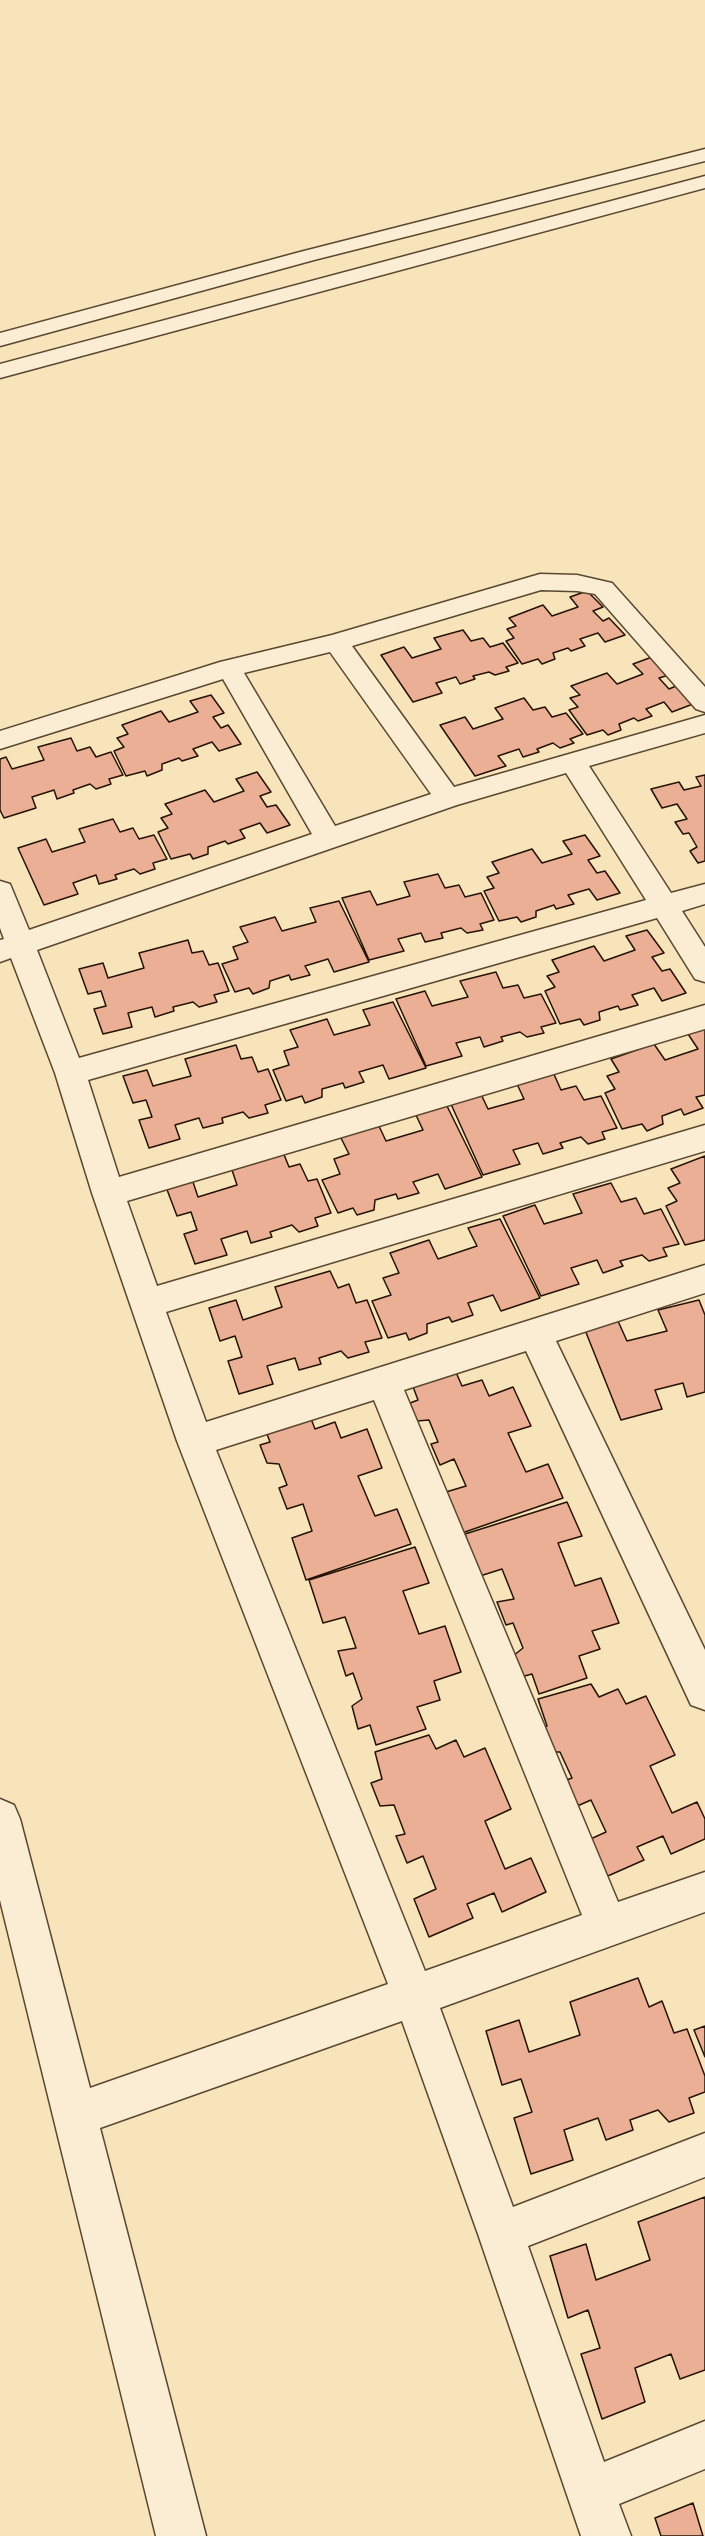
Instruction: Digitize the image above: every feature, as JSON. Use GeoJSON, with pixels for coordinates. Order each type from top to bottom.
{"type":"FeatureCollection","features":[{"type":"Feature","properties":{"kind":"street"},"geometry":{"type":"LineString","coordinates":[[0,340],[318,253],[705,155]]}},
{"type":"Feature","properties":{"kind":"street"},"geometry":{"type":"LineString","coordinates":[[0,371],[705,182]]}},
{"type":"Feature","properties":{"kind":"street"},"geometry":{"type":"LineString","coordinates":[[0,740],[229,668],[336,642],[540,582],[577,583],[603,588],[705,703]]}},
{"type":"Feature","properties":{"kind":"street"},"geometry":{"type":"LineString","coordinates":[[336,642],[448,798]]}},
{"type":"Feature","properties":{"kind":"street"},"geometry":{"type":"LineString","coordinates":[[229,668],[328,838]]}},
{"type":"Feature","properties":{"kind":"street"},"geometry":{"type":"LineString","coordinates":[[10,949],[448,798],[705,724]]}},
{"type":"Feature","properties":{"kind":"street"},"geometry":{"type":"LineString","coordinates":[[573,762],[705,971]]}},
{"type":"Feature","properties":{"kind":"street"},"geometry":{"type":"LineString","coordinates":[[0,891],[10,949],[69,1073],[108,1193],[195,1442],[414,1996],[501,2234],[606,2536]]}},
{"type":"Feature","properties":{"kind":"street"},"geometry":{"type":"LineString","coordinates":[[69,1073],[705,894]]}},
{"type":"Feature","properties":{"kind":"street"},"geometry":{"type":"LineString","coordinates":[[108,1193],[705,1017]]}},
{"type":"Feature","properties":{"kind":"street"},"geometry":{"type":"LineString","coordinates":[[147,1303],[705,1138]]}},
{"type":"Feature","properties":{"kind":"street"},"geometry":{"type":"LineString","coordinates":[[195,1442],[705,1279]]}},
{"type":"Feature","properties":{"kind":"street"},"geometry":{"type":"LineString","coordinates":[[535,1334],[705,1691]]}},
{"type":"Feature","properties":{"kind":"street"},"geometry":{"type":"LineString","coordinates":[[384,1382],[607,1925]]}},
{"type":"Feature","properties":{"kind":"street"},"geometry":{"type":"LineString","coordinates":[[0,1819],[181,2536]]}},
{"type":"Feature","properties":{"kind":"street"},"geometry":{"type":"LineString","coordinates":[[75,2115],[705,1892]]}},
{"type":"Feature","properties":{"kind":"street"},"geometry":{"type":"LineString","coordinates":[[501,2234],[705,2155]]}},
{"type":"Feature","properties":{"kind":"street"},"geometry":{"type":"LineString","coordinates":[[590,2492],[705,2445]]}},
{"type":"Feature","properties":{"kind":"building"},"geometry":{"type":"Polygon","coordinates":[[[587,591],[603,607],[593,611],[603,621],[609,618],[625,635],[605,642],[598,633],[580,639],[585,646],[571,651],[568,648],[553,653],[555,659],[542,664],[538,659],[522,664],[506,641],[514,638],[507,629],[516,626],[509,618],[543,605],[552,616],[578,607],[570,597],[587,591]]]}},
{"type":"Feature","properties":{"kind":"building"},"geometry":{"type":"Polygon","coordinates":[[[463,630],[471,641],[483,638],[490,647],[503,643],[518,663],[506,667],[509,671],[495,675],[489,672],[473,676],[475,679],[460,684],[456,677],[436,683],[442,693],[413,702],[381,655],[404,647],[412,658],[441,649],[434,638],[463,630]]]}},
{"type":"Feature","properties":{"kind":"building"},"geometry":{"type":"Polygon","coordinates":[[[652,657],[669,675],[659,678],[669,689],[676,686],[693,704],[672,712],[664,702],[646,709],[652,716],[638,721],[634,718],[619,724],[621,730],[608,735],[603,730],[587,735],[569,710],[578,707],[570,698],[580,695],[571,686],[607,673],[617,684],[643,674],[633,664],[652,657]]]}},
{"type":"Feature","properties":{"kind":"building"},"geometry":{"type":"Polygon","coordinates":[[[211,695],[224,713],[213,717],[221,728],[228,725],[241,744],[219,751],[212,742],[193,749],[198,756],[182,761],[179,758],[162,764],[162,770],[147,776],[145,771],[126,776],[114,751],[124,747],[117,738],[128,734],[122,725],[161,711],[169,722],[198,712],[190,701],[211,695]]]}},
{"type":"Feature","properties":{"kind":"building"},"geometry":{"type":"Polygon","coordinates":[[[524,698],[533,710],[545,707],[552,717],[566,713],[583,734],[570,739],[574,743],[560,748],[553,743],[537,749],[539,752],[523,757],[519,749],[498,756],[506,766],[475,776],[440,725],[465,717],[473,729],[503,719],[495,708],[524,698]]]}},
{"type":"Feature","properties":{"kind":"building"},"geometry":{"type":"Polygon","coordinates":[[[71,738],[77,751],[90,747],[96,757],[111,752],[123,775],[109,779],[111,784],[96,789],[90,784],[57,799],[54,790],[32,797],[36,808],[4,818],[0,810],[0,759],[6,757],[12,769],[44,760],[38,747],[71,738]]]}},
{"type":"Feature","properties":{"kind":"building"},"geometry":{"type":"Polygon","coordinates":[[[257,772],[271,792],[260,796],[267,807],[276,805],[290,825],[267,833],[260,823],[240,830],[245,838],[228,844],[225,841],[208,847],[208,854],[193,859],[190,854],[171,859],[158,832],[168,828],[161,818],[172,814],[165,804],[205,790],[214,802],[244,791],[236,779],[257,772]]]}},
{"type":"Feature","properties":{"kind":"building"},"geometry":{"type":"Polygon","coordinates":[[[705,775],[705,861],[698,863],[690,851],[697,847],[689,833],[683,834],[675,822],[687,819],[677,804],[662,808],[651,789],[679,782],[684,790],[701,786],[696,777],[705,775]]]}},
{"type":"Feature","properties":{"kind":"building"},"geometry":{"type":"Polygon","coordinates":[[[113,819],[120,832],[133,828],[139,839],[154,835],[167,859],[153,863],[155,869],[140,874],[134,869],[115,875],[117,879],[99,884],[96,875],[73,883],[78,894],[44,905],[18,848],[46,839],[52,852],[85,842],[79,829],[113,819]]]}},
{"type":"Feature","properties":{"kind":"building"},"geometry":{"type":"Polygon","coordinates":[[[585,835],[600,856],[588,860],[597,873],[605,871],[620,893],[597,900],[589,889],[568,895],[574,904],[556,909],[554,905],[536,911],[536,917],[521,922],[517,917],[499,921],[484,891],[494,888],[487,877],[499,873],[492,862],[532,849],[542,863],[572,854],[563,841],[585,835]]]}},
{"type":"Feature","properties":{"kind":"building"},"geometry":{"type":"Polygon","coordinates":[[[438,874],[445,888],[459,885],[465,897],[481,893],[494,920],[480,924],[483,930],[467,933],[461,928],[441,933],[443,938],[425,942],[421,933],[398,939],[404,951],[369,960],[342,898],[370,891],[377,905],[410,896],[404,882],[438,874]]]}},
{"type":"Feature","properties":{"kind":"building"},"geometry":{"type":"Polygon","coordinates":[[[339,901],[369,962],[334,972],[328,959],[305,966],[310,975],[291,980],[289,975],[270,981],[269,988],[253,994],[249,988],[235,992],[222,964],[238,959],[233,947],[248,942],[240,927],[275,917],[282,931],[316,922],[310,908],[339,901]]]}},
{"type":"Feature","properties":{"kind":"building"},"geometry":{"type":"Polygon","coordinates":[[[647,930],[664,953],[652,957],[662,971],[670,969],[686,993],[662,1001],[654,988],[632,995],[638,1005],[620,1010],[618,1006],[599,1012],[600,1020],[584,1025],[580,1019],[560,1024],[545,991],[555,987],[547,976],[559,972],[552,960],[594,946],[604,961],[635,950],[626,936],[647,930]]]}},
{"type":"Feature","properties":{"kind":"building"},"geometry":{"type":"Polygon","coordinates":[[[188,940],[192,953],[203,951],[209,965],[218,963],[229,991],[214,995],[217,1002],[199,1007],[193,1002],[173,1007],[174,1011],[155,1017],[152,1007],[128,1013],[132,1027],[103,1034],[94,1009],[106,1006],[101,991],[88,994],[79,969],[103,963],[108,978],[144,968],[139,953],[188,940]]]}},
{"type":"Feature","properties":{"kind":"building"},"geometry":{"type":"Polygon","coordinates":[[[496,972],[503,988],[518,985],[524,998],[541,994],[556,1023],[541,1027],[544,1033],[527,1037],[520,1032],[501,1037],[503,1041],[484,1047],[480,1037],[456,1043],[462,1056],[426,1066],[396,999],[425,991],[432,1006],[468,997],[460,981],[496,972]]]}},
{"type":"Feature","properties":{"kind":"building"},"geometry":{"type":"Polygon","coordinates":[[[393,1002],[426,1068],[389,1079],[383,1065],[359,1072],[364,1082],[345,1088],[343,1083],[322,1089],[322,1097],[305,1103],[302,1096],[286,1101],[273,1070],[289,1065],[284,1051],[298,1047],[290,1030],[327,1019],[334,1035],[370,1025],[363,1010],[393,1002]]]}},
{"type":"Feature","properties":{"kind":"building"},"geometry":{"type":"Polygon","coordinates":[[[705,1028],[705,1095],[696,1097],[703,1108],[684,1115],[681,1109],[662,1116],[663,1124],[647,1131],[642,1124],[622,1129],[605,1093],[615,1089],[607,1076],[619,1072],[611,1059],[654,1044],[665,1060],[698,1049],[688,1034],[705,1028]]]}},
{"type":"Feature","properties":{"kind":"building"},"geometry":{"type":"Polygon","coordinates":[[[236,1045],[241,1059],[252,1057],[258,1072],[268,1069],[281,1100],[265,1105],[268,1113],[249,1118],[243,1112],[222,1118],[223,1123],[203,1128],[199,1118],[175,1125],[180,1139],[149,1148],[139,1120],[152,1117],[146,1100],[133,1103],[123,1076],[147,1070],[153,1086],[191,1076],[185,1059],[236,1045]]]}},
{"type":"Feature","properties":{"kind":"building"},"geometry":{"type":"Polygon","coordinates":[[[553,1072],[561,1090],[576,1086],[584,1100],[601,1096],[617,1128],[602,1132],[605,1139],[588,1144],[581,1137],[560,1143],[563,1148],[543,1154],[538,1143],[513,1150],[520,1164],[483,1175],[450,1102],[480,1092],[488,1109],[524,1099],[516,1082],[553,1072]]]}},
{"type":"Feature","properties":{"kind":"building"},"geometry":{"type":"Polygon","coordinates":[[[446,1104],[482,1177],[445,1189],[438,1174],[413,1182],[419,1193],[398,1199],[396,1194],[375,1200],[374,1210],[357,1215],[353,1208],[338,1213],[322,1180],[340,1174],[334,1159],[349,1154],[340,1136],[378,1124],[386,1141],[423,1130],[415,1113],[446,1104]]]}},
{"type":"Feature","properties":{"kind":"building"},"geometry":{"type":"Polygon","coordinates":[[[283,1152],[289,1167],[300,1164],[308,1181],[317,1179],[331,1213],[315,1218],[318,1226],[299,1232],[292,1225],[270,1232],[272,1237],[251,1243],[247,1231],[221,1239],[227,1255],[195,1264],[184,1234],[197,1230],[191,1212],[177,1216],[166,1187],[192,1179],[198,1197],[237,1185],[231,1167],[283,1152]]]}},
{"type":"Feature","properties":{"kind":"building"},"geometry":{"type":"Polygon","coordinates":[[[705,1156],[705,1240],[685,1245],[666,1206],[677,1201],[668,1188],[680,1183],[671,1169],[705,1156]]]}},
{"type":"Feature","properties":{"kind":"building"},"geometry":{"type":"Polygon","coordinates":[[[611,1183],[621,1202],[636,1198],[644,1214],[661,1209],[679,1244],[663,1248],[667,1256],[649,1261],[642,1255],[620,1261],[623,1266],[603,1273],[597,1260],[571,1268],[579,1284],[541,1296],[503,1216],[535,1205],[544,1224],[582,1213],[573,1194],[611,1183]]]}},
{"type":"Feature","properties":{"kind":"building"},"geometry":{"type":"Polygon","coordinates":[[[500,1219],[540,1298],[501,1311],[493,1295],[468,1303],[473,1315],[452,1322],[449,1317],[427,1324],[427,1333],[409,1340],[406,1333],[388,1338],[372,1301],[391,1295],[383,1278],[399,1273],[390,1253],[429,1240],[438,1259],[477,1246],[468,1228],[500,1219]]]}},
{"type":"Feature","properties":{"kind":"building"},"geometry":{"type":"Polygon","coordinates":[[[330,1271],[338,1288],[349,1284],[356,1303],[367,1300],[382,1338],[365,1342],[369,1352],[348,1358],[341,1351],[319,1358],[321,1364],[299,1370],[295,1358],[267,1366],[273,1384],[239,1394],[228,1361],[242,1357],[235,1336],[220,1341],[209,1308],[236,1300],[243,1320],[282,1307],[275,1287],[330,1271]]]}},
{"type":"Feature","properties":{"kind":"building"},"geometry":{"type":"Polygon","coordinates":[[[699,1300],[705,1315],[705,1392],[687,1397],[683,1383],[655,1390],[662,1409],[621,1420],[585,1330],[618,1321],[627,1341],[667,1331],[658,1310],[699,1300]]]}},
{"type":"Feature","properties":{"kind":"building"},"geometry":{"type":"Polygon","coordinates":[[[455,1370],[462,1386],[482,1380],[489,1396],[513,1387],[531,1426],[508,1433],[526,1472],[548,1464],[563,1498],[462,1533],[446,1492],[466,1486],[454,1459],[440,1465],[431,1444],[438,1442],[429,1420],[417,1421],[410,1403],[418,1400],[412,1384],[455,1370]]]}},
{"type":"Feature","properties":{"kind":"building"},"geometry":{"type":"Polygon","coordinates":[[[308,1411],[315,1429],[335,1422],[341,1438],[367,1429],[382,1468],[358,1476],[375,1516],[397,1509],[411,1544],[306,1580],[292,1538],[312,1531],[303,1504],[287,1509],[279,1488],[287,1485],[279,1464],[267,1463],[260,1445],[270,1442],[264,1426],[308,1411]]]}},
{"type":"Feature","properties":{"kind":"building"},"geometry":{"type":"Polygon","coordinates":[[[567,1502],[582,1536],[558,1543],[575,1586],[601,1578],[619,1623],[592,1631],[600,1649],[579,1656],[587,1678],[539,1694],[532,1674],[521,1677],[513,1656],[523,1648],[513,1623],[506,1625],[497,1602],[514,1599],[502,1569],[480,1576],[465,1534],[567,1502]]]}},
{"type":"Feature","properties":{"kind":"building"},"geometry":{"type":"Polygon","coordinates":[[[415,1547],[429,1583],[403,1591],[419,1634],[445,1626],[461,1672],[434,1681],[440,1700],[417,1707],[426,1729],[376,1745],[370,1725],[358,1729],[352,1706],[362,1699],[353,1673],[346,1676],[338,1651],[356,1648],[345,1617],[323,1623],[309,1580],[415,1547]]]}},
{"type":"Feature","properties":{"kind":"building"},"geometry":{"type":"Polygon","coordinates":[[[591,1684],[599,1697],[618,1689],[626,1704],[646,1696],[675,1755],[650,1766],[672,1813],[697,1802],[705,1819],[705,1839],[671,1854],[663,1836],[637,1847],[644,1860],[601,1879],[584,1842],[606,1832],[591,1800],[575,1807],[564,1781],[572,1778],[560,1752],[546,1752],[537,1730],[547,1726],[538,1699],[591,1684]]]}},
{"type":"Feature","properties":{"kind":"building"},"geometry":{"type":"Polygon","coordinates":[[[429,1735],[436,1749],[456,1740],[464,1757],[485,1748],[511,1809],[485,1821],[505,1869],[531,1858],[546,1892],[502,1912],[494,1893],[467,1904],[473,1918],[429,1937],[414,1899],[436,1889],[423,1856],[407,1863],[396,1836],[405,1834],[394,1805],[380,1806],[371,1783],[382,1779],[375,1752],[429,1735]]]}},
{"type":"Feature","properties":{"kind":"building"},"geometry":{"type":"Polygon","coordinates":[[[638,1978],[649,2007],[662,2001],[674,2033],[687,2029],[705,2076],[705,2092],[689,2098],[694,2113],[669,2122],[658,2110],[630,2120],[633,2130],[606,2140],[598,2118],[564,2130],[573,2160],[531,2174],[514,2118],[532,2112],[521,2079],[502,2085],[486,2031],[519,2020],[529,2052],[580,2035],[570,2002],[638,1978]]]}},
{"type":"Feature","properties":{"kind":"building"},"geometry":{"type":"Polygon","coordinates":[[[705,2026],[705,2057],[694,2030],[705,2026]]]}},
{"type":"Feature","properties":{"kind":"building"},"geometry":{"type":"Polygon","coordinates":[[[705,2197],[705,2370],[680,2379],[671,2354],[635,2368],[645,2402],[602,2419],[581,2354],[600,2348],[588,2310],[568,2318],[550,2256],[586,2244],[596,2280],[650,2260],[638,2222],[705,2197]]]}},
{"type":"Feature","properties":{"kind":"building"},"geometry":{"type":"Polygon","coordinates":[[[693,2503],[703,2536],[661,2536],[655,2518],[693,2503]]]}}]}
